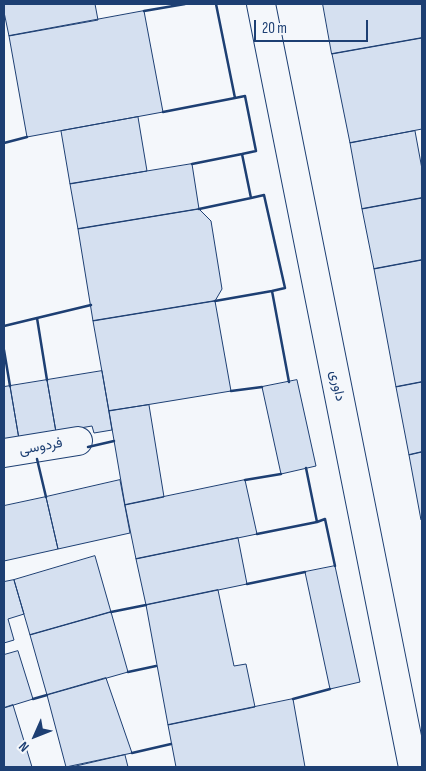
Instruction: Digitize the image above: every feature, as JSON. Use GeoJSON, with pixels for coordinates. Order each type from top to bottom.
{"type":"FeatureCollection","features":[{"type":"Feature","properties":{"kind":"street","name":"داوری"},"geometry":{"type":"LineString","coordinates":[[261,4],[413,767]]}},
{"type":"Feature","properties":{"kind":"street","name":"فردوسی"},"geometry":{"type":"LineString","coordinates":[[4,453],[78,441]]}},
{"type":"Feature","properties":{"kind":"building"},"geometry":{"type":"Polygon","coordinates":[[[4,4],[95,4],[98,20],[9,36],[4,4]]]}},
{"type":"Feature","properties":{"kind":"building"},"geometry":{"type":"Polygon","coordinates":[[[323,4],[422,4],[422,38],[332,54],[323,4]]]}},
{"type":"Feature","properties":{"kind":"building"},"geometry":{"type":"Polygon","coordinates":[[[144,11],[163,112],[27,137],[9,36],[144,11]]]}},
{"type":"Feature","properties":{"kind":"building"},"geometry":{"type":"Polygon","coordinates":[[[422,38],[422,129],[350,143],[332,54],[422,38]]]}},
{"type":"Feature","properties":{"kind":"building"},"geometry":{"type":"Polygon","coordinates":[[[138,117],[147,171],[70,184],[61,131],[138,117]]]}},
{"type":"Feature","properties":{"kind":"building"},"geometry":{"type":"Polygon","coordinates":[[[415,131],[422,169],[422,198],[362,209],[350,143],[415,131]]]}},
{"type":"Feature","properties":{"kind":"building"},"geometry":{"type":"Polygon","coordinates":[[[192,164],[199,209],[78,229],[70,184],[192,164]]]}},
{"type":"Feature","properties":{"kind":"building"},"geometry":{"type":"Polygon","coordinates":[[[422,198],[422,260],[374,269],[362,209],[422,198]]]}},
{"type":"Feature","properties":{"kind":"building"},"geometry":{"type":"Polygon","coordinates":[[[199,209],[211,221],[222,289],[215,301],[93,321],[78,229],[199,209]]]}},
{"type":"Feature","properties":{"kind":"building"},"geometry":{"type":"Polygon","coordinates":[[[422,260],[422,382],[396,387],[374,269],[422,260]]]}},
{"type":"Feature","properties":{"kind":"building"},"geometry":{"type":"Polygon","coordinates":[[[215,301],[231,391],[109,411],[93,321],[215,301]]]}},
{"type":"Feature","properties":{"kind":"building"},"geometry":{"type":"Polygon","coordinates":[[[102,371],[112,430],[94,433],[92,426],[56,432],[47,380],[102,371]]]}},
{"type":"Feature","properties":{"kind":"building"},"geometry":{"type":"Polygon","coordinates":[[[47,380],[56,432],[19,439],[10,386],[47,380]]]}},
{"type":"Feature","properties":{"kind":"building"},"geometry":{"type":"Polygon","coordinates":[[[297,380],[316,466],[281,474],[262,387],[297,380]]]}},
{"type":"Feature","properties":{"kind":"building"},"geometry":{"type":"Polygon","coordinates":[[[422,382],[422,452],[409,455],[396,387],[422,382]]]}},
{"type":"Feature","properties":{"kind":"building"},"geometry":{"type":"Polygon","coordinates":[[[10,386],[19,439],[4,441],[4,387],[10,386]]]}},
{"type":"Feature","properties":{"kind":"building"},"geometry":{"type":"Polygon","coordinates":[[[149,405],[164,497],[125,505],[109,411],[149,405]]]}},
{"type":"Feature","properties":{"kind":"building"},"geometry":{"type":"Polygon","coordinates":[[[422,452],[422,520],[421,520],[409,455],[422,452]]]}},
{"type":"Feature","properties":{"kind":"building"},"geometry":{"type":"Polygon","coordinates":[[[120,480],[130,533],[58,549],[46,497],[120,480]]]}},
{"type":"Feature","properties":{"kind":"building"},"geometry":{"type":"Polygon","coordinates":[[[245,480],[257,534],[136,559],[125,505],[245,480]]]}},
{"type":"Feature","properties":{"kind":"building"},"geometry":{"type":"Polygon","coordinates":[[[46,497],[58,549],[4,561],[4,506],[46,497]]]}},
{"type":"Feature","properties":{"kind":"building"},"geometry":{"type":"Polygon","coordinates":[[[238,538],[247,584],[146,605],[136,559],[238,538]]]}},
{"type":"Feature","properties":{"kind":"building"},"geometry":{"type":"Polygon","coordinates":[[[95,556],[111,612],[30,635],[14,580],[95,556]]]}},
{"type":"Feature","properties":{"kind":"building"},"geometry":{"type":"Polygon","coordinates":[[[335,566],[360,682],[330,689],[305,572],[335,566]]]}},
{"type":"Feature","properties":{"kind":"building"},"geometry":{"type":"Polygon","coordinates":[[[14,580],[24,614],[8,619],[14,640],[4,643],[4,582],[14,580]]]}},
{"type":"Feature","properties":{"kind":"building"},"geometry":{"type":"Polygon","coordinates":[[[218,590],[234,666],[246,664],[255,707],[168,725],[146,605],[218,590]]]}},
{"type":"Feature","properties":{"kind":"building"},"geometry":{"type":"Polygon","coordinates":[[[111,612],[128,672],[47,695],[30,635],[111,612]]]}},
{"type":"Feature","properties":{"kind":"building"},"geometry":{"type":"Polygon","coordinates":[[[18,651],[33,699],[4,708],[4,655],[18,651]]]}},
{"type":"Feature","properties":{"kind":"building"},"geometry":{"type":"Polygon","coordinates":[[[106,678],[132,753],[66,767],[47,695],[106,678]]]}},
{"type":"Feature","properties":{"kind":"building"},"geometry":{"type":"Polygon","coordinates":[[[293,699],[305,767],[176,767],[168,725],[293,699]]]}},
{"type":"Feature","properties":{"kind":"building"},"geometry":{"type":"Polygon","coordinates":[[[13,705],[32,767],[4,767],[4,708],[13,705]]]}},
{"type":"Feature","properties":{"kind":"building"},"geometry":{"type":"Polygon","coordinates":[[[125,755],[128,767],[72,767],[125,755]]]}},
{"type":"Feature","properties":{"kind":"wall"},"geometry":{"type":"LineString","coordinates":[[144,11],[185,4]]}},
{"type":"Feature","properties":{"kind":"wall"},"geometry":{"type":"LineString","coordinates":[[163,112],[235,98],[216,4]]}},
{"type":"Feature","properties":{"kind":"wall"},"geometry":{"type":"LineString","coordinates":[[235,98],[245,96],[256,151],[242,154]]}},
{"type":"Feature","properties":{"kind":"wall"},"geometry":{"type":"LineString","coordinates":[[4,143],[27,137]]}},
{"type":"Feature","properties":{"kind":"wall"},"geometry":{"type":"LineString","coordinates":[[192,164],[242,154],[251,198],[199,209]]}},
{"type":"Feature","properties":{"kind":"wall"},"geometry":{"type":"LineString","coordinates":[[251,198],[264,195],[285,288],[272,291]]}},
{"type":"Feature","properties":{"kind":"wall"},"geometry":{"type":"LineString","coordinates":[[215,301],[272,291],[289,382]]}},
{"type":"Feature","properties":{"kind":"wall"},"geometry":{"type":"LineString","coordinates":[[37,318],[91,305]]}},
{"type":"Feature","properties":{"kind":"wall"},"geometry":{"type":"LineString","coordinates":[[4,326],[37,318],[47,380]]}},
{"type":"Feature","properties":{"kind":"wall"},"geometry":{"type":"LineString","coordinates":[[4,350],[10,386]]}},
{"type":"Feature","properties":{"kind":"wall"},"geometry":{"type":"LineString","coordinates":[[231,391],[262,387]]}},
{"type":"Feature","properties":{"kind":"wall"},"geometry":{"type":"LineString","coordinates":[[88,447],[114,441]]}},
{"type":"Feature","properties":{"kind":"wall"},"geometry":{"type":"LineString","coordinates":[[37,459],[46,497]]}},
{"type":"Feature","properties":{"kind":"wall"},"geometry":{"type":"LineString","coordinates":[[257,534],[317,522],[306,468]]}},
{"type":"Feature","properties":{"kind":"wall"},"geometry":{"type":"LineString","coordinates":[[245,480],[281,474]]}},
{"type":"Feature","properties":{"kind":"wall"},"geometry":{"type":"LineString","coordinates":[[317,522],[325,519],[335,566]]}},
{"type":"Feature","properties":{"kind":"wall"},"geometry":{"type":"LineString","coordinates":[[247,584],[305,572]]}},
{"type":"Feature","properties":{"kind":"wall"},"geometry":{"type":"LineString","coordinates":[[111,612],[146,605]]}},
{"type":"Feature","properties":{"kind":"wall"},"geometry":{"type":"LineString","coordinates":[[128,672],[156,666]]}},
{"type":"Feature","properties":{"kind":"wall"},"geometry":{"type":"LineString","coordinates":[[293,699],[330,689]]}},
{"type":"Feature","properties":{"kind":"wall"},"geometry":{"type":"LineString","coordinates":[[33,699],[47,695]]}},
{"type":"Feature","properties":{"kind":"wall"},"geometry":{"type":"LineString","coordinates":[[132,753],[171,744]]}}]}
